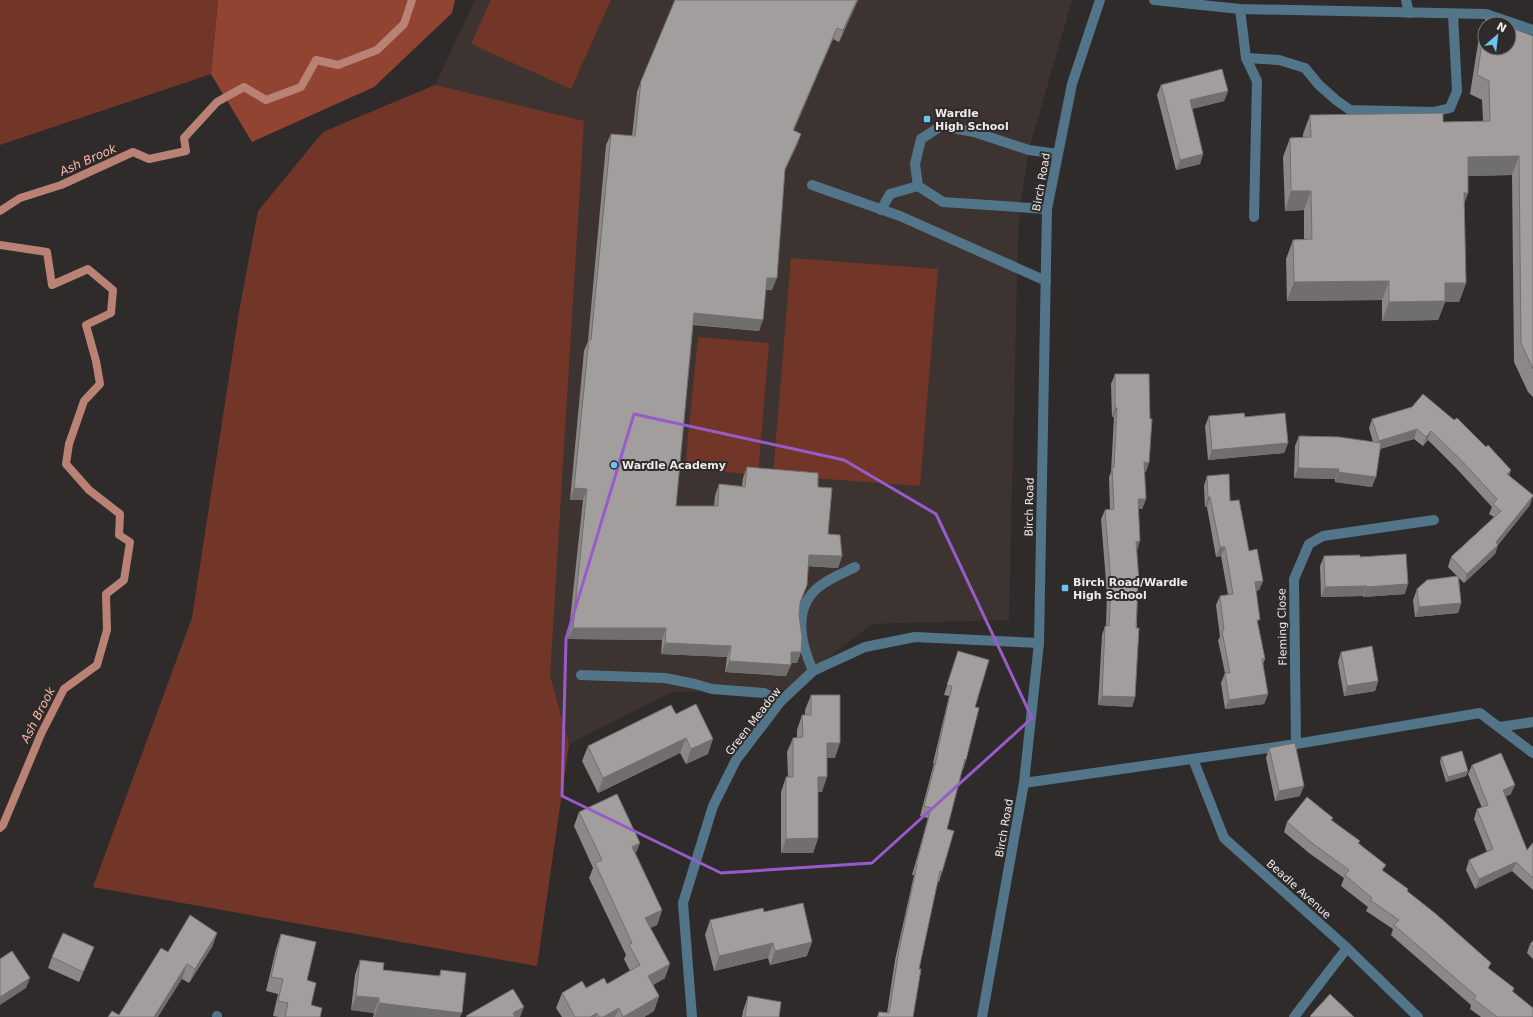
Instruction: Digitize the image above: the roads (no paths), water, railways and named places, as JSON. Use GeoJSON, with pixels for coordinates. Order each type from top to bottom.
{"type":"FeatureCollection","features":[{"type":"Feature","properties":{"kind":"street","name":"Birch Road"},"geometry":{"type":"LineString","coordinates":[[982,1017],[1024,783],[1039,643],[1047,209],[1072,84],[1100,0]]}},
{"type":"Feature","properties":{"kind":"street"},"geometry":{"type":"LineString","coordinates":[[1154,0],[1240,9],[1486,14],[1533,30]]}},
{"type":"Feature","properties":{"kind":"street"},"geometry":{"type":"LineString","coordinates":[[1406,0],[1409,13]]}},
{"type":"Feature","properties":{"kind":"street"},"geometry":{"type":"LineString","coordinates":[[1240,9],[1246,58],[1257,81],[1254,217]]}},
{"type":"Feature","properties":{"kind":"street"},"geometry":{"type":"LineString","coordinates":[[1246,58],[1279,60],[1305,68],[1319,85],[1350,110],[1433,112],[1450,108],[1457,91],[1453,14]]}},
{"type":"Feature","properties":{"kind":"street"},"geometry":{"type":"LineString","coordinates":[[918,186],[915,164],[921,139],[941,126],[974,132],[1028,150],[1058,154]]}},
{"type":"Feature","properties":{"kind":"street"},"geometry":{"type":"LineString","coordinates":[[812,185],[900,216],[1046,281]]}},
{"type":"Feature","properties":{"kind":"street"},"geometry":{"type":"LineString","coordinates":[[881,210],[890,194],[918,186],[943,202],[1047,209]]}},
{"type":"Feature","properties":{"kind":"street","name":"Fleming Close"},"geometry":{"type":"LineString","coordinates":[[1296,744],[1294,579],[1309,544],[1323,536],[1434,520]]}},
{"type":"Feature","properties":{"kind":"street"},"geometry":{"type":"LineString","coordinates":[[813,671],[807,657],[802,631],[801,616],[804,604],[811,594],[820,586],[855,567]]}},
{"type":"Feature","properties":{"kind":"street","name":"Green Meadow"},"geometry":{"type":"LineString","coordinates":[[692,1017],[683,903],[713,806],[736,760],[782,700],[813,671],[864,646],[915,637],[1039,643]]}},
{"type":"Feature","properties":{"kind":"street"},"geometry":{"type":"LineString","coordinates":[[581,674],[665,678],[712,689],[764,693],[782,700]]}},
{"type":"Feature","properties":{"kind":"street"},"geometry":{"type":"LineString","coordinates":[[1024,783],[1296,744],[1480,713],[1533,753]]}},
{"type":"Feature","properties":{"kind":"street"},"geometry":{"type":"LineString","coordinates":[[1499,727],[1533,722]]}},
{"type":"Feature","properties":{"kind":"street","name":"Beadle Avenue"},"geometry":{"type":"LineString","coordinates":[[1193,759],[1224,838],[1347,948],[1418,1017]]}},
{"type":"Feature","properties":{"kind":"street"},"geometry":{"type":"LineString","coordinates":[[1294,1017],[1347,948]]}},
{"type":"Feature","properties":{"kind":"waterway","name":"Ash Brook"},"geometry":{"type":"LineString","coordinates":[[0,211],[20,198],[61,185],[133,152],[149,159],[186,151],[184,138],[217,102],[244,87],[266,100],[301,87],[316,60],[338,65],[377,50],[404,24],[412,0]]}},
{"type":"Feature","properties":{"kind":"waterway","name":"Ash Brook"},"geometry":{"type":"LineString","coordinates":[[0,245],[47,252],[52,285],[88,269],[113,290],[111,313],[86,325],[96,361],[100,384],[84,401],[69,444],[66,464],[89,490],[120,514],[119,535],[130,542],[124,580],[106,594],[107,630],[97,665],[64,689],[41,734],[3,825],[0,828]]}},
{"type":"Feature","properties":{"kind":"place","name":"Wardle High School"},"geometry":{"type":"Point","coordinates":[927,119]}},
{"type":"Feature","properties":{"kind":"place","name":"Wardle Academy"},"geometry":{"type":"Point","coordinates":[614,465]}},
{"type":"Feature","properties":{"kind":"place","name":"Birch Road/Wardle High School"},"geometry":{"type":"Point","coordinates":[1065,588]}}]}
